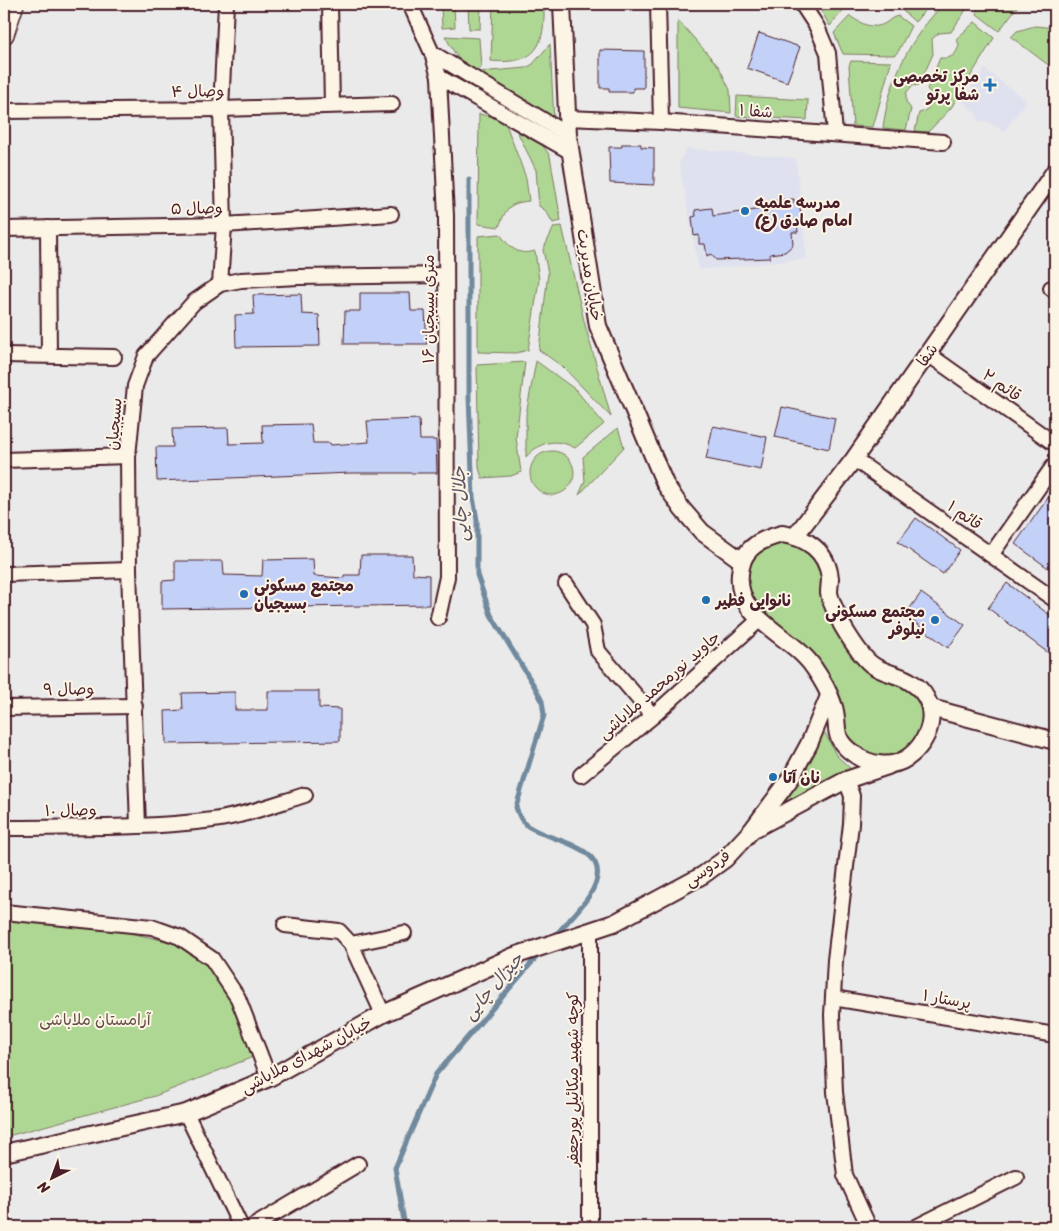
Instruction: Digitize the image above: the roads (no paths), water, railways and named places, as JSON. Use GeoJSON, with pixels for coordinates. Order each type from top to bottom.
{"type":"FeatureCollection","features":[{"type":"Feature","properties":{"kind":"main road"},"geometry":{"type":"LineString","coordinates":[[4,34],[14,4]]}},
{"type":"Feature","properties":{"kind":"street"},"geometry":{"type":"LineString","coordinates":[[220,284],[224,225],[221,109],[226,4]]}},
{"type":"Feature","properties":{"kind":"street"},"geometry":{"type":"LineString","coordinates":[[330,4],[332,105]]}},
{"type":"Feature","properties":{"kind":"street","name":"۱۶ متری بسیجیان"},"geometry":{"type":"LineString","coordinates":[[410,4],[432,53],[439,77],[446,216],[447,577],[438,618]]}},
{"type":"Feature","properties":{"kind":"street","name":"خیابان مدیریت"},"geometry":{"type":"LineString","coordinates":[[562,4],[570,152],[598,326],[665,484],[682,509],[702,532],[742,561]]}},
{"type":"Feature","properties":{"kind":"street"},"geometry":{"type":"LineString","coordinates":[[658,4],[661,122]]}},
{"type":"Feature","properties":{"kind":"street"},"geometry":{"type":"LineString","coordinates":[[802,4],[817,26],[828,53],[835,134]]}},
{"type":"Feature","properties":{"kind":"street"},"geometry":{"type":"LineString","coordinates":[[432,53],[568,127]]}},
{"type":"Feature","properties":{"kind":"street"},"geometry":{"type":"LineString","coordinates":[[439,77],[570,152]]}},
{"type":"Feature","properties":{"kind":"street","name":"وصال ۴"},"geometry":{"type":"LineString","coordinates":[[4,111],[221,109],[392,104]]}},
{"type":"Feature","properties":{"kind":"street","name":"شفا ۱"},"geometry":{"type":"LineString","coordinates":[[568,127],[661,122],[943,142]]}},
{"type":"Feature","properties":{"kind":"street","name":"شفا"},"geometry":{"type":"LineString","coordinates":[[796,535],[854,459],[1055,171]]}},
{"type":"Feature","properties":{"kind":"street","name":"وصال ۵"},"geometry":{"type":"LineString","coordinates":[[4,229],[224,225],[391,214]]}},
{"type":"Feature","properties":{"kind":"street"},"geometry":{"type":"LineString","coordinates":[[48,228],[49,355]]}},
{"type":"Feature","properties":{"kind":"street","name":"بسیجیان"},"geometry":{"type":"LineString","coordinates":[[138,826],[128,456],[135,386],[146,356],[194,302],[220,284],[241,280],[298,277],[445,275]]}},
{"type":"Feature","properties":{"kind":"street","name":"قائم ۲"},"geometry":{"type":"LineString","coordinates":[[928,354],[1055,444]]}},
{"type":"Feature","properties":{"kind":"street"},"geometry":{"type":"LineString","coordinates":[[4,355],[114,357]]}},
{"type":"Feature","properties":{"kind":"street"},"geometry":{"type":"LineString","coordinates":[[4,460],[128,456]]}},
{"type":"Feature","properties":{"kind":"street","name":"قائم ۱"},"geometry":{"type":"LineString","coordinates":[[854,459],[1055,600]]}},
{"type":"Feature","properties":{"kind":"street"},"geometry":{"type":"LineString","coordinates":[[991,555],[1055,464]]}},
{"type":"Feature","properties":{"kind":"street"},"geometry":{"type":"LineString","coordinates":[[752,830],[846,780],[902,761],[920,748],[931,726],[931,708],[922,694],[910,681],[870,664],[845,631],[832,604],[829,593],[830,577],[819,552],[808,541],[796,535],[782,534],[768,538],[749,550],[742,561],[739,576],[743,602],[759,620],[786,640],[813,666],[834,705],[835,727],[842,743],[864,761],[890,765]]}},
{"type":"Feature","properties":{"kind":"street"},"geometry":{"type":"LineString","coordinates":[[4,574],[130,570]]}},
{"type":"Feature","properties":{"kind":"street"},"geometry":{"type":"LineString","coordinates":[[566,584],[593,624],[598,651],[654,716]]}},
{"type":"Feature","properties":{"kind":"street","name":"جاوید نورمحمد ملاباشی"},"geometry":{"type":"LineString","coordinates":[[582,775],[654,716],[759,620]]}},
{"type":"Feature","properties":{"kind":"street","name":"فردوسی"},"geometry":{"type":"LineString","coordinates":[[514,956],[614,923],[703,875],[724,859],[752,830],[790,779],[809,744],[829,696]]}},
{"type":"Feature","properties":{"kind":"street","name":"وصال ۹"},"geometry":{"type":"LineString","coordinates":[[4,708],[135,706]]}},
{"type":"Feature","properties":{"kind":"street"},"geometry":{"type":"LineString","coordinates":[[931,708],[1055,741]]}},
{"type":"Feature","properties":{"kind":"street"},"geometry":{"type":"LineString","coordinates":[[846,780],[852,796],[851,824],[835,960],[833,998],[835,1092],[845,1175],[869,1227]]}},
{"type":"Feature","properties":{"kind":"street","name":"وصال ۱۰"},"geometry":{"type":"LineString","coordinates":[[4,828],[138,826],[214,820],[253,811],[305,795]]}},
{"type":"Feature","properties":{"kind":"street"},"geometry":{"type":"LineString","coordinates":[[4,912],[152,927],[180,937],[212,958],[238,998],[269,1078]]}},
{"type":"Feature","properties":{"kind":"street"},"geometry":{"type":"LineString","coordinates":[[285,925],[339,930],[351,944],[383,1014]]}},
{"type":"Feature","properties":{"kind":"street","name":"کوچه شهید میکائیل پورجعفر"},"geometry":{"type":"LineString","coordinates":[[590,931],[590,1227]]}},
{"type":"Feature","properties":{"kind":"street"},"geometry":{"type":"LineString","coordinates":[[351,944],[404,933]]}},
{"type":"Feature","properties":{"kind":"street","name":"خیابان شهدای ملاباشی"},"geometry":{"type":"LineString","coordinates":[[4,1152],[186,1113],[269,1078],[383,1014],[514,956]]}},
{"type":"Feature","properties":{"kind":"street","name":"پرستار ۱"},"geometry":{"type":"LineString","coordinates":[[833,998],[1055,1035]]}},
{"type":"Feature","properties":{"kind":"street"},"geometry":{"type":"LineString","coordinates":[[186,1113],[241,1227]]}},
{"type":"Feature","properties":{"kind":"street"},"geometry":{"type":"LineString","coordinates":[[252,1227],[358,1164]]}},
{"type":"Feature","properties":{"kind":"street"},"geometry":{"type":"LineString","coordinates":[[916,1227],[1016,1177]]}},
{"type":"Feature","properties":{"kind":"waterway","name":"جلال چایی"},"geometry":{"type":"LineString","coordinates":[[469,180],[469,397],[473,497],[477,520],[477,575],[491,615],[536,689],[542,701],[544,715],[516,807],[519,816],[525,824],[578,848],[589,855],[596,865],[597,879],[589,896],[554,937]]}},
{"type":"Feature","properties":{"kind":"waterway","name":"جیرال چایی"},"geometry":{"type":"LineString","coordinates":[[405,1227],[395,1168],[436,1074],[540,953]]}},
{"type":"Feature","properties":{"kind":"place","name":"مرکز تخصصی شفا پرتو"},"geometry":{"type":"Point","coordinates":[990,85]}},
{"type":"Feature","properties":{"kind":"place","name":"مدرسه علمیه امام صادق (ع)"},"geometry":{"type":"Point","coordinates":[745,211]}},
{"type":"Feature","properties":{"kind":"place","name":"مجتمع مسکونی بسیجیان"},"geometry":{"type":"Point","coordinates":[244,594]}},
{"type":"Feature","properties":{"kind":"place","name":"نانوایی فطیر"},"geometry":{"type":"Point","coordinates":[706,600]}},
{"type":"Feature","properties":{"kind":"place","name":"مجتمع مسکونی نیلوفر"},"geometry":{"type":"Point","coordinates":[935,620]}},
{"type":"Feature","properties":{"kind":"place","name":"نان آتا"},"geometry":{"type":"Point","coordinates":[773,777]}},
{"type":"Feature","properties":{"kind":"park label","name":"آرامستان ملاباشی"},"geometry":{"type":"Point","coordinates":[95,1019]}}]}
